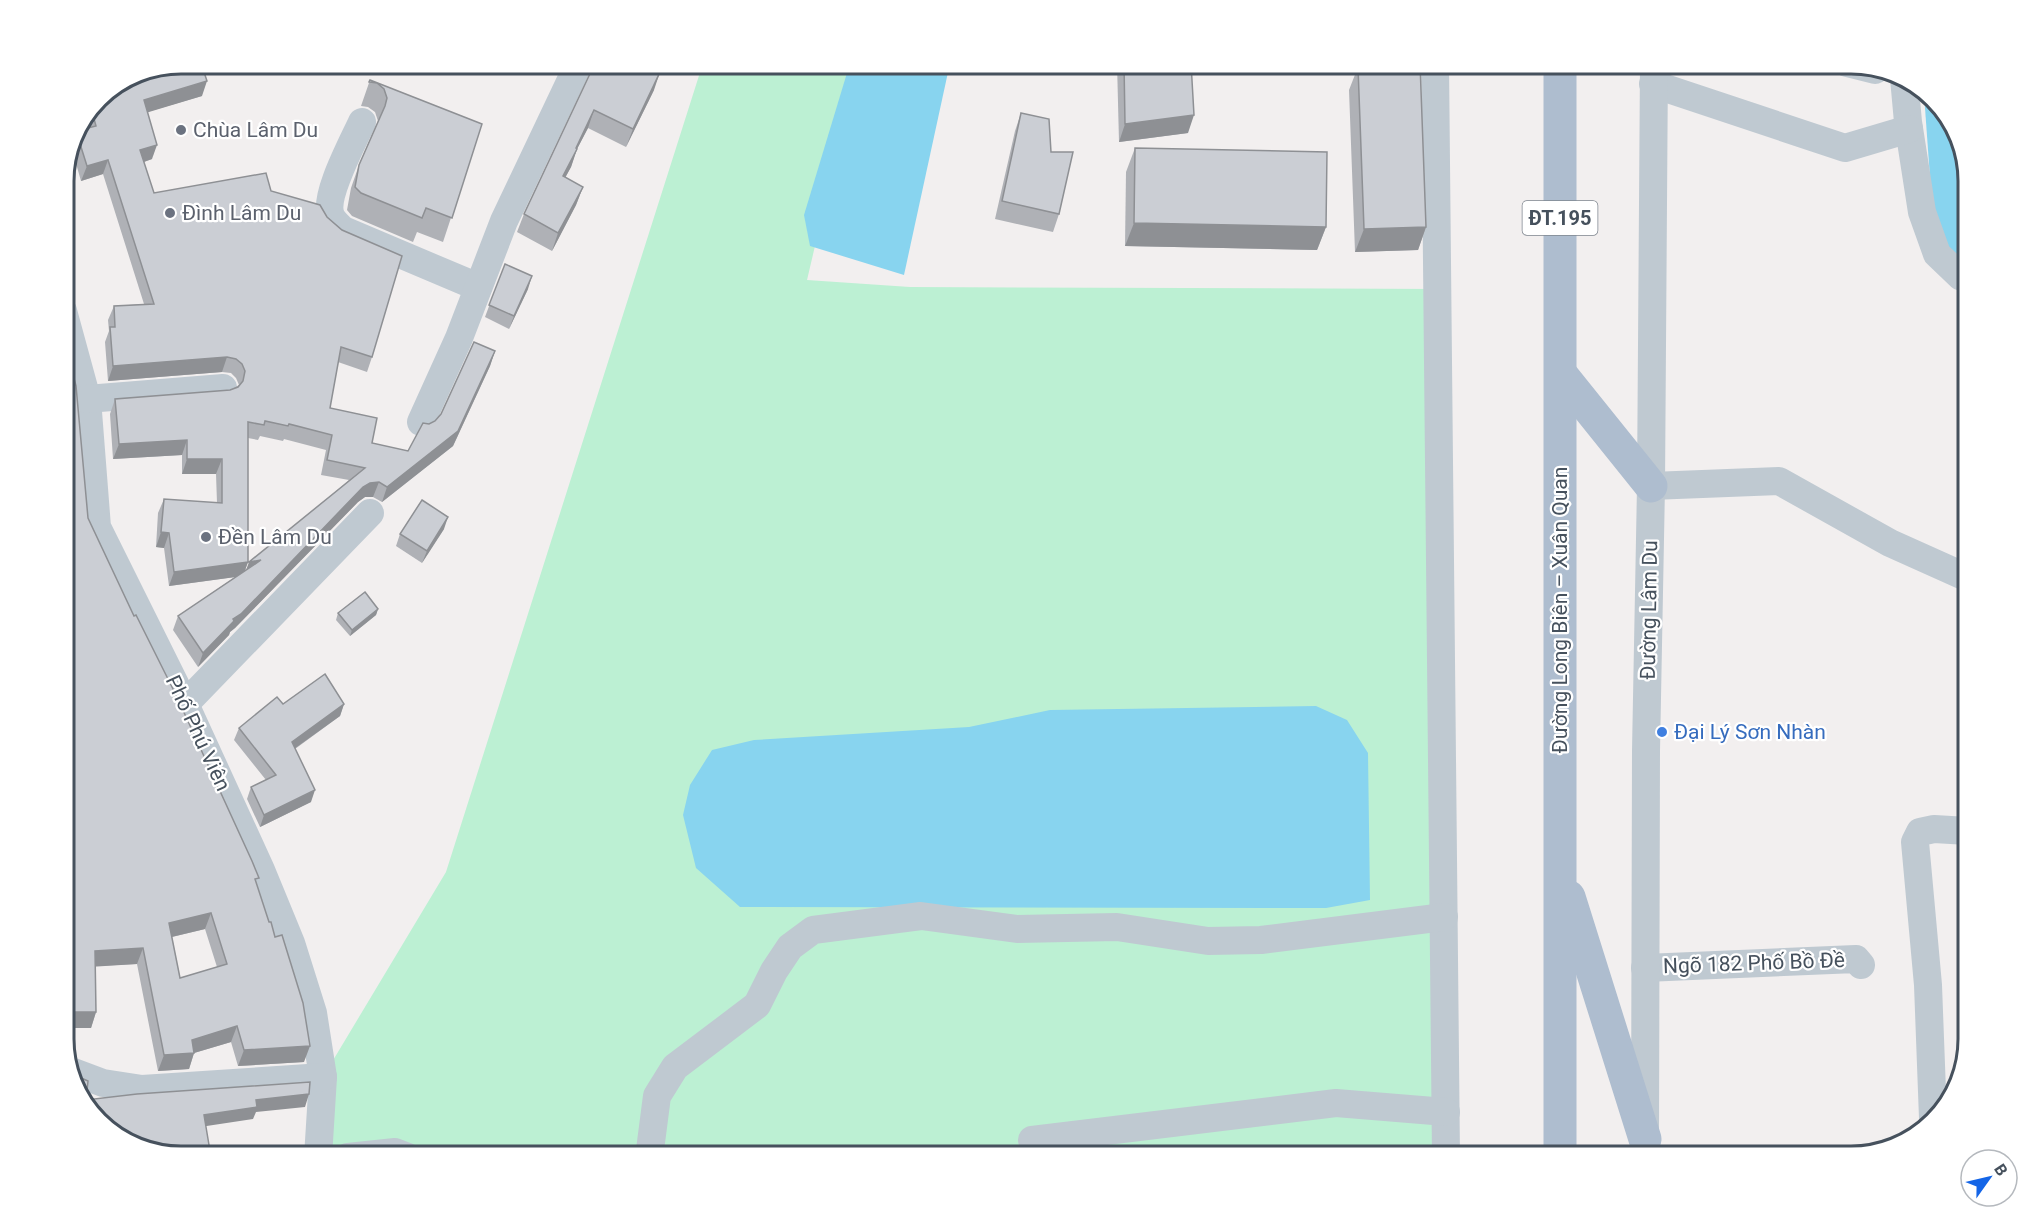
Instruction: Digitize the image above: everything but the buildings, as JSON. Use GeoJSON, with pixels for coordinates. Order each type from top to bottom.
{"type":"FeatureCollection","features":[{"type":"Feature","properties":{"kind":"main road","name":"Đường Long Biên – Xuân Quan"},"geometry":{"type":"LineString","coordinates":[[1560,74],[1560,1146]]}},
{"type":"Feature","properties":{"kind":"main road"},"geometry":{"type":"LineString","coordinates":[[1561,374],[1651,486]]}},
{"type":"Feature","properties":{"kind":"main road"},"geometry":{"type":"LineString","coordinates":[[1559,867],[1643,1146]]}},
{"type":"Feature","properties":{"kind":"street"},"geometry":{"type":"LineString","coordinates":[[421,422],[459,338],[504,221],[574,74]]}},
{"type":"Feature","properties":{"kind":"street"},"geometry":{"type":"LineString","coordinates":[[1435,74],[1446,1146]]}},
{"type":"Feature","properties":{"kind":"street"},"geometry":{"type":"LineString","coordinates":[[1654,74],[1845,148],[1910,129]]}},
{"type":"Feature","properties":{"kind":"street","name":"Đường Lâm Du"},"geometry":{"type":"LineString","coordinates":[[1644,1146],[1646,739],[1651,486],[1654,74]]}},
{"type":"Feature","properties":{"kind":"street"},"geometry":{"type":"LineString","coordinates":[[1905,89],[1922,212],[1937,254],[1957,273]]}},
{"type":"Feature","properties":{"kind":"street"},"geometry":{"type":"LineString","coordinates":[[362,122],[336,180],[329,206],[335,223],[343,230],[477,287]]}},
{"type":"Feature","properties":{"kind":"street","name":"Phố Phú Viên"},"geometry":{"type":"LineString","coordinates":[[74,351],[87,399],[97,527],[185,704],[261,870],[291,944],[313,1013],[323,1077],[319,1146]]}},
{"type":"Feature","properties":{"kind":"street"},"geometry":{"type":"LineString","coordinates":[[87,399],[223,388]]}},
{"type":"Feature","properties":{"kind":"street"},"geometry":{"type":"LineString","coordinates":[[1651,486],[1779,481],[1890,543],[1957,573]]}},
{"type":"Feature","properties":{"kind":"street"},"geometry":{"type":"LineString","coordinates":[[185,704],[370,513]]}},
{"type":"Feature","properties":{"kind":"street"},"geometry":{"type":"LineString","coordinates":[[1933,1108],[1928,985],[1915,842],[1920,832],[1927,830],[1958,830]]}},
{"type":"Feature","properties":{"kind":"street"},"geometry":{"type":"LineString","coordinates":[[651,1146],[657,1096],[675,1067],[757,1005],[774,970],[790,947],[813,930],[921,916],[1017,929],[1117,927],[1208,941],[1261,940],[1444,917]]}},
{"type":"Feature","properties":{"kind":"street","name":"Ngõ 182 Phố Bồ Đề"},"geometry":{"type":"LineString","coordinates":[[1645,968],[1856,959],[1861,965]]}},
{"type":"Feature","properties":{"kind":"street"},"geometry":{"type":"LineString","coordinates":[[80,1074],[103,1083],[142,1089],[323,1077]]}},
{"type":"Feature","properties":{"kind":"street"},"geometry":{"type":"LineString","coordinates":[[1032,1140],[1336,1103],[1446,1112]]}},
{"type":"Feature","properties":{"kind":"green space"},"geometry":{"type":"Polygon","coordinates":[[[700,74],[855,74],[807,280],[910,287],[1438,289],[1446,1146],[320,1146],[323,1077],[446,872],[700,74]]]}},
{"type":"Feature","properties":{"kind":"water"},"geometry":{"type":"Polygon","coordinates":[[[847,74],[948,74],[904,275],[810,246],[804,215],[847,74]]]}},
{"type":"Feature","properties":{"kind":"water"},"geometry":{"type":"Polygon","coordinates":[[[1925,104],[1946,133],[1955,160],[1957,262],[1934,233],[1925,104]]]}},
{"type":"Feature","properties":{"kind":"water"},"geometry":{"type":"Polygon","coordinates":[[[1316,706],[1347,720],[1368,753],[1370,900],[1326,908],[740,907],[696,868],[683,815],[690,785],[712,750],[754,740],[969,727],[1050,710],[1316,706]]]}},
{"type":"Feature","properties":{"kind":"place","name":"Chùa Lâm Du"},"geometry":{"type":"Point","coordinates":[181,130]}},
{"type":"Feature","properties":{"kind":"place","name":"Đình Lâm Du"},"geometry":{"type":"Point","coordinates":[170,213]}},
{"type":"Feature","properties":{"kind":"place","name":"Đền Lâm Du"},"geometry":{"type":"Point","coordinates":[206,537]}},
{"type":"Feature","properties":{"kind":"place","name":"Đại Lý Sơn Nhàn"},"geometry":{"type":"Point","coordinates":[1662,732]}}]}
